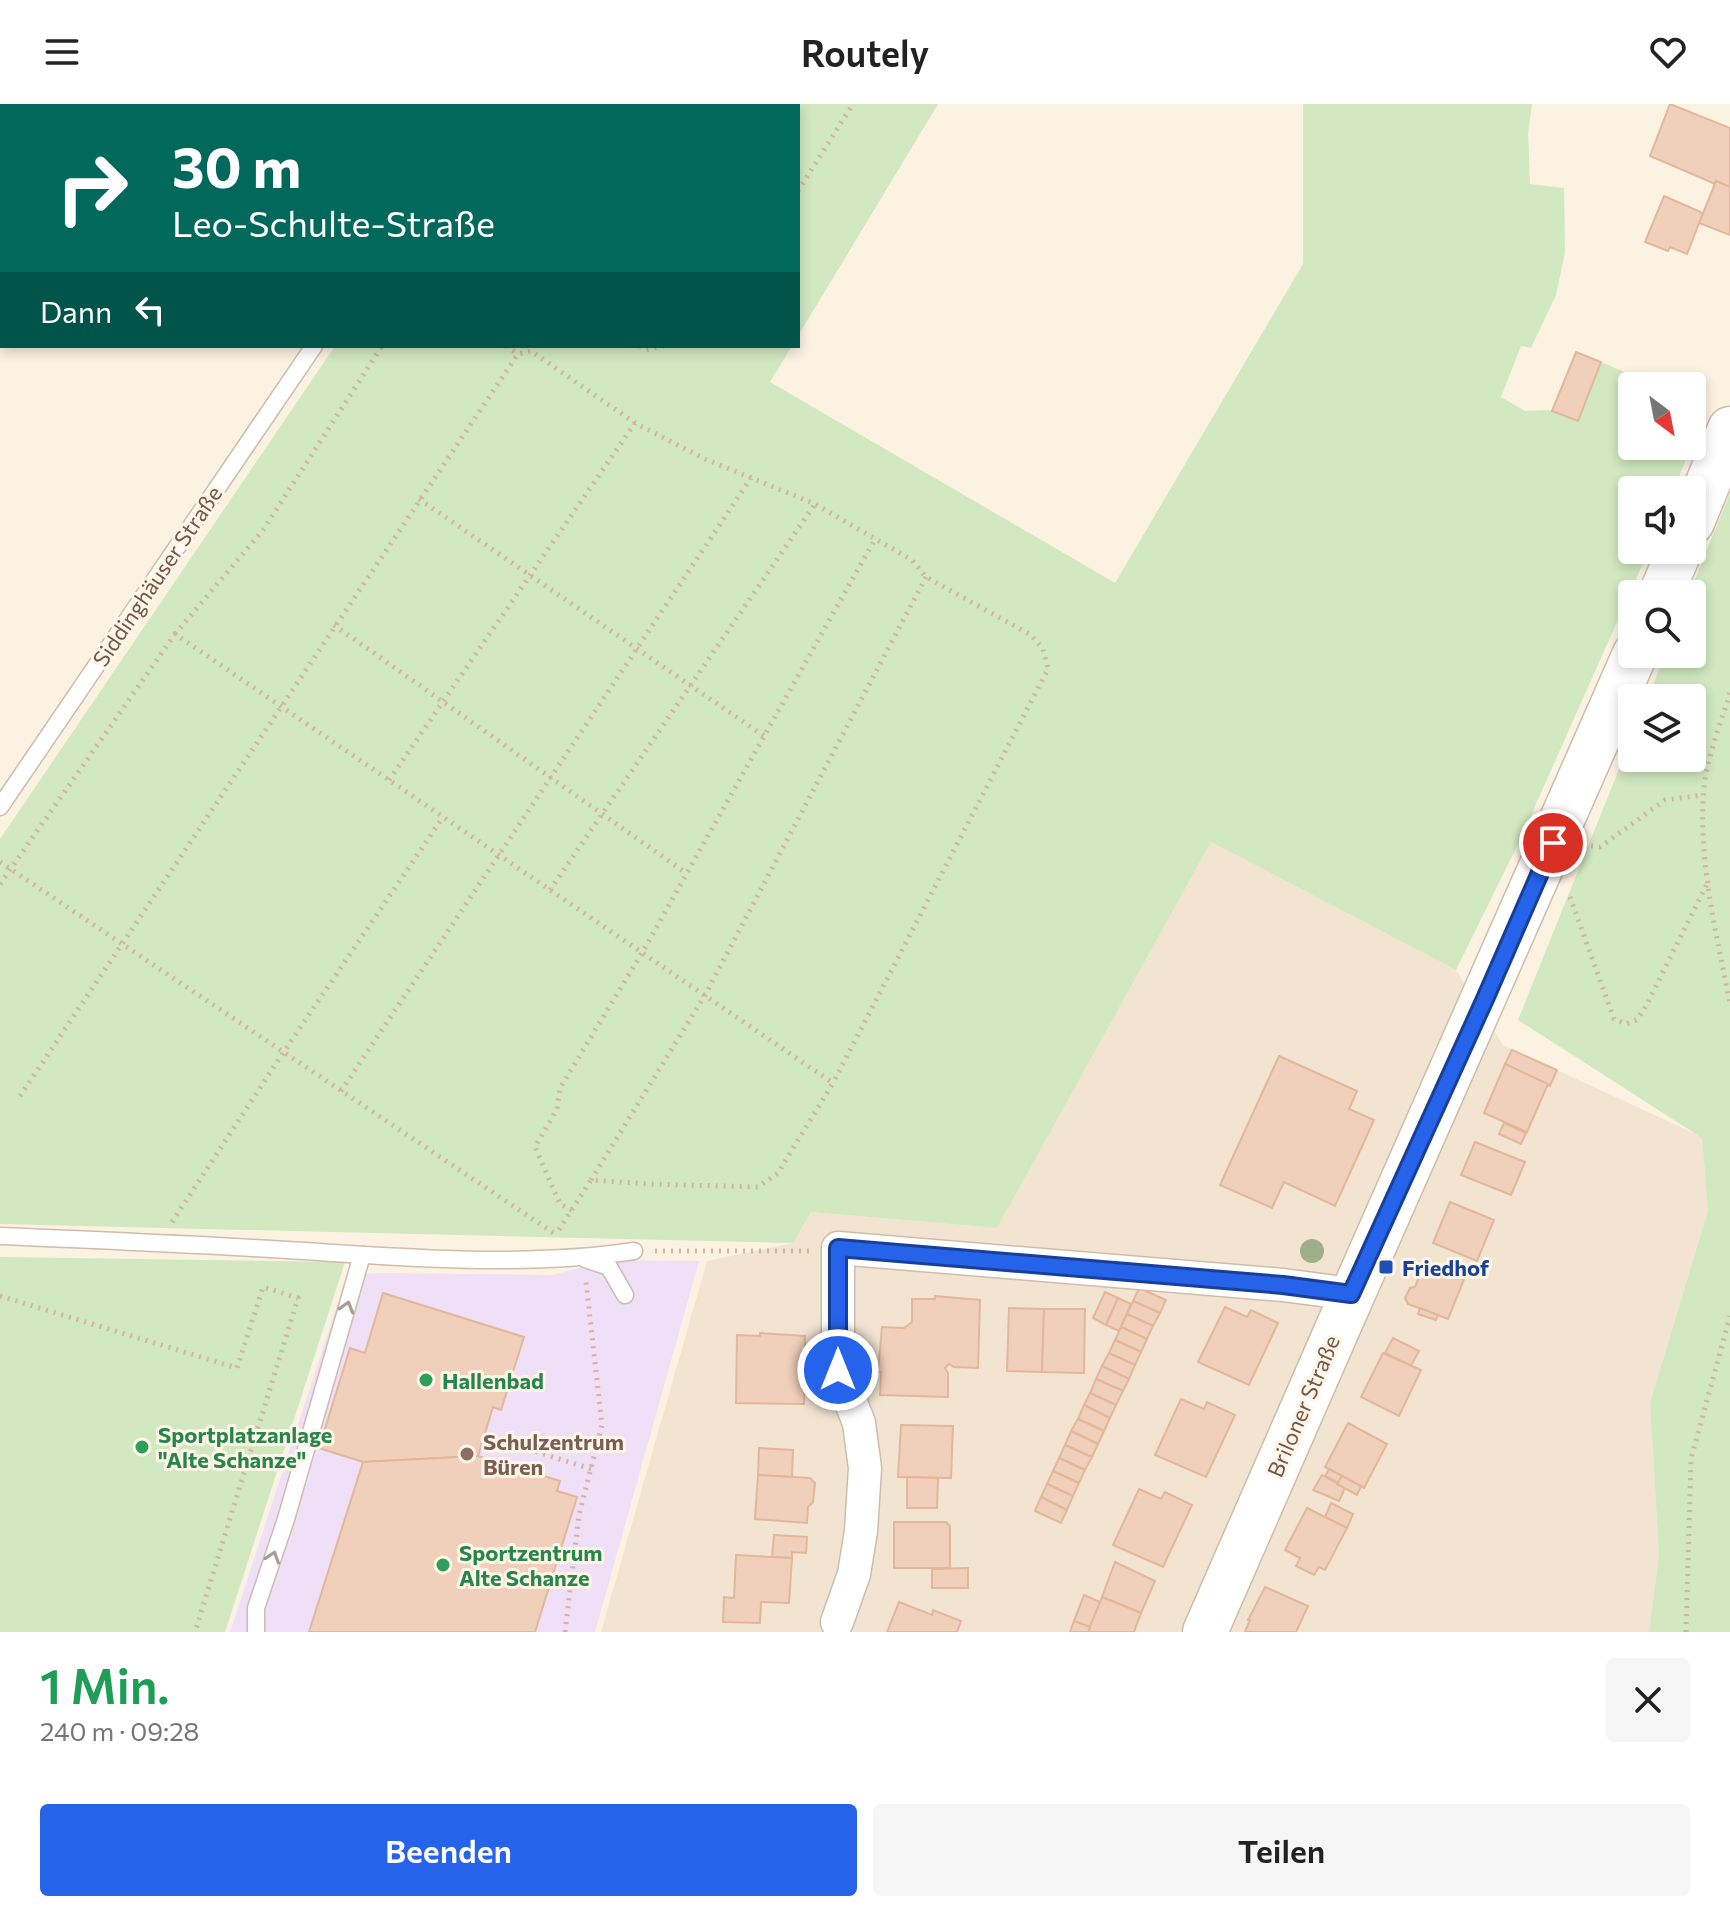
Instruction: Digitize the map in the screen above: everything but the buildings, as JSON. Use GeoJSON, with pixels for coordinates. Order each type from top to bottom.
{"type":"FeatureCollection","features":[{"type":"Feature","properties":{"kind":"main road"},"geometry":{"type":"LineString","coordinates":[[1706,488],[1730,429]]}},
{"type":"Feature","properties":{"kind":"main road","name":"Briloner Straße"},"geometry":{"type":"LineString","coordinates":[[1205,1632],[1351,1294],[1629,668]]}},
{"type":"Feature","properties":{"kind":"street"},"geometry":{"type":"LineString","coordinates":[[837,1622],[854,1574],[861,1531],[865,1468],[859,1423],[838,1370],[838,1248],[1270,1284],[1351,1294]]}},
{"type":"Feature","properties":{"kind":"lane","name":"Siddinghäuser Straße"},"geometry":{"type":"LineString","coordinates":[[0,807],[313,348]]}},
{"type":"Feature","properties":{"kind":"lane"},"geometry":{"type":"LineString","coordinates":[[0,1236],[169,1242],[427,1259],[583,1258],[634,1251]]}},
{"type":"Feature","properties":{"kind":"lane"},"geometry":{"type":"LineString","coordinates":[[256,1632],[256,1608],[286,1519],[362,1255]]}},
{"type":"Feature","properties":{"kind":"lane"},"geometry":{"type":"LineString","coordinates":[[583,1258],[609,1267],[625,1295]]}},
{"type":"Feature","properties":{"kind":"path"},"geometry":{"type":"LineString","coordinates":[[800,188],[853,104]]}},
{"type":"Feature","properties":{"kind":"path"},"geometry":{"type":"LineString","coordinates":[[0,884],[175,634],[263,530],[381,348]]}},
{"type":"Feature","properties":{"kind":"path"},"geometry":{"type":"LineString","coordinates":[[509,348],[518,354]]}},
{"type":"Feature","properties":{"kind":"path"},"geometry":{"type":"LineString","coordinates":[[20,1096],[518,354],[532,348],[635,423],[705,459],[815,504],[912,560],[926,577],[1031,635],[1043,649],[1048,669],[833,1083],[778,1173],[758,1187],[591,1180]]}},
{"type":"Feature","properties":{"kind":"path"},"geometry":{"type":"LineString","coordinates":[[389,780],[635,423]]}},
{"type":"Feature","properties":{"kind":"path"},"geometry":{"type":"LineString","coordinates":[[341,1091],[751,478]]}},
{"type":"Feature","properties":{"kind":"path"},"geometry":{"type":"LineString","coordinates":[[419,499],[764,736]]}},
{"type":"Feature","properties":{"kind":"path"},"geometry":{"type":"LineString","coordinates":[[550,890],[815,504]]}},
{"type":"Feature","properties":{"kind":"path"},"geometry":{"type":"LineString","coordinates":[[572,1210],[560,1204],[535,1147],[557,1109],[560,1088],[642,953],[875,539]]}},
{"type":"Feature","properties":{"kind":"path"},"geometry":{"type":"LineString","coordinates":[[548,1258],[556,1234],[705,995],[926,577]]}},
{"type":"Feature","properties":{"kind":"path"},"geometry":{"type":"LineString","coordinates":[[334,625],[687,874]]}},
{"type":"Feature","properties":{"kind":"path"},"geometry":{"type":"LineString","coordinates":[[175,634],[833,1083]]}},
{"type":"Feature","properties":{"kind":"path"},"geometry":{"type":"LineString","coordinates":[[1730,693],[1713,748],[1703,800],[1707,884],[1730,1003]]}},
{"type":"Feature","properties":{"kind":"path"},"geometry":{"type":"LineString","coordinates":[[1600,847],[1665,800],[1703,795]]}},
{"type":"Feature","properties":{"kind":"path"},"geometry":{"type":"LineString","coordinates":[[169,1242],[172,1222],[443,817]]}},
{"type":"Feature","properties":{"kind":"path"},"geometry":{"type":"LineString","coordinates":[[0,862],[556,1234]]}},
{"type":"Feature","properties":{"kind":"path"},"geometry":{"type":"LineString","coordinates":[[1536,883],[1571,898],[1606,1002],[1614,1019],[1626,1024],[1637,1020],[1646,1006],[1707,884]]}},
{"type":"Feature","properties":{"kind":"path"},"geometry":{"type":"LineString","coordinates":[[634,1251],[793,1253],[838,1248]]}},
{"type":"Feature","properties":{"kind":"path"},"geometry":{"type":"LineString","coordinates":[[565,1632],[579,1515],[602,1425],[583,1258]]}},
{"type":"Feature","properties":{"kind":"path"},"geometry":{"type":"LineString","coordinates":[[0,1296],[237,1368],[263,1287],[298,1298],[195,1632]]}},
{"type":"Feature","properties":{"kind":"path"},"geometry":{"type":"LineString","coordinates":[[1686,1632],[1691,1459],[1730,1316]]}},
{"type":"Feature","properties":{"kind":"path"},"geometry":{"type":"LineString","coordinates":[[490,1437],[591,1469]]}},
{"type":"Feature","properties":{"kind":"shaded area"},"geometry":{"type":"Polygon","coordinates":[[[1211,842],[1456,970],[1503,1045],[1702,1137],[1708,1209],[1650,1403],[1659,1554],[1649,1632],[601,1632],[707,1261],[793,1243],[811,1212],[997,1228],[1211,842]]]}},
{"type":"Feature","properties":{"kind":"shaded area","name":"Schulzentrum Büren"},"geometry":{"type":"Polygon","coordinates":[[[609,1260],[699,1261],[595,1632],[230,1632],[347,1275],[553,1275],[609,1260]]]}},
{"type":"Feature","properties":{"kind":"green space"},"geometry":{"type":"Polygon","coordinates":[[[800,104],[938,104],[800,333],[800,104]]]}},
{"type":"Feature","properties":{"kind":"green space"},"geometry":{"type":"Polygon","coordinates":[[[1303,104],[1532,104],[1528,133],[1530,184],[1564,188],[1565,252],[1556,295],[1531,348],[1521,346],[1501,397],[1525,411],[1548,410],[1578,421],[1601,362],[1625,372],[1618,372],[1618,460],[1686,460],[1679,476],[1618,476],[1618,564],[1643,564],[1636,580],[1618,580],[1618,620],[1520,840],[1456,970],[1211,842],[997,1228],[811,1212],[793,1243],[0,1224],[0,839],[334,348],[791,348],[770,382],[1115,583],[1303,264],[1303,104]]]}},
{"type":"Feature","properties":{"kind":"green space"},"geometry":{"type":"Polygon","coordinates":[[[1730,493],[1730,1632],[1649,1632],[1659,1554],[1650,1403],[1708,1210],[1702,1138],[1518,1020],[1618,772],[1706,772],[1706,684],[1653,684],[1660,668],[1706,668],[1706,580],[1695,580],[1701,564],[1706,564],[1706,552],[1730,493]]]}},
{"type":"Feature","properties":{"kind":"green space","name":"Sportplatzanlage \"Alte Schanze\""},"geometry":{"type":"Polygon","coordinates":[[[0,1257],[345,1262],[225,1632],[0,1632],[0,1257]]]}},
{"type":"Feature","properties":{"kind":"place","name":"Friedhof"},"geometry":{"type":"Point","coordinates":[1386,1267]}},
{"type":"Feature","properties":{"kind":"place","name":"Hallenbad"},"geometry":{"type":"Point","coordinates":[426,1380]}},
{"type":"Feature","properties":{"kind":"place","name":"Sportplatzanlage \"Alte Schanze\""},"geometry":{"type":"Point","coordinates":[142,1447]}},
{"type":"Feature","properties":{"kind":"place","name":"Schulzentrum Büren"},"geometry":{"type":"Point","coordinates":[467,1454]}},
{"type":"Feature","properties":{"kind":"place","name":"Sportzentrum Alte Schanze"},"geometry":{"type":"Point","coordinates":[443,1565]}},
{"type":"Feature","properties":{"kind":"route"},"geometry":{"type":"LineString","coordinates":[[838,1370],[838,1248],[1283,1285],[1351,1294],[1553,843]]}}]}
